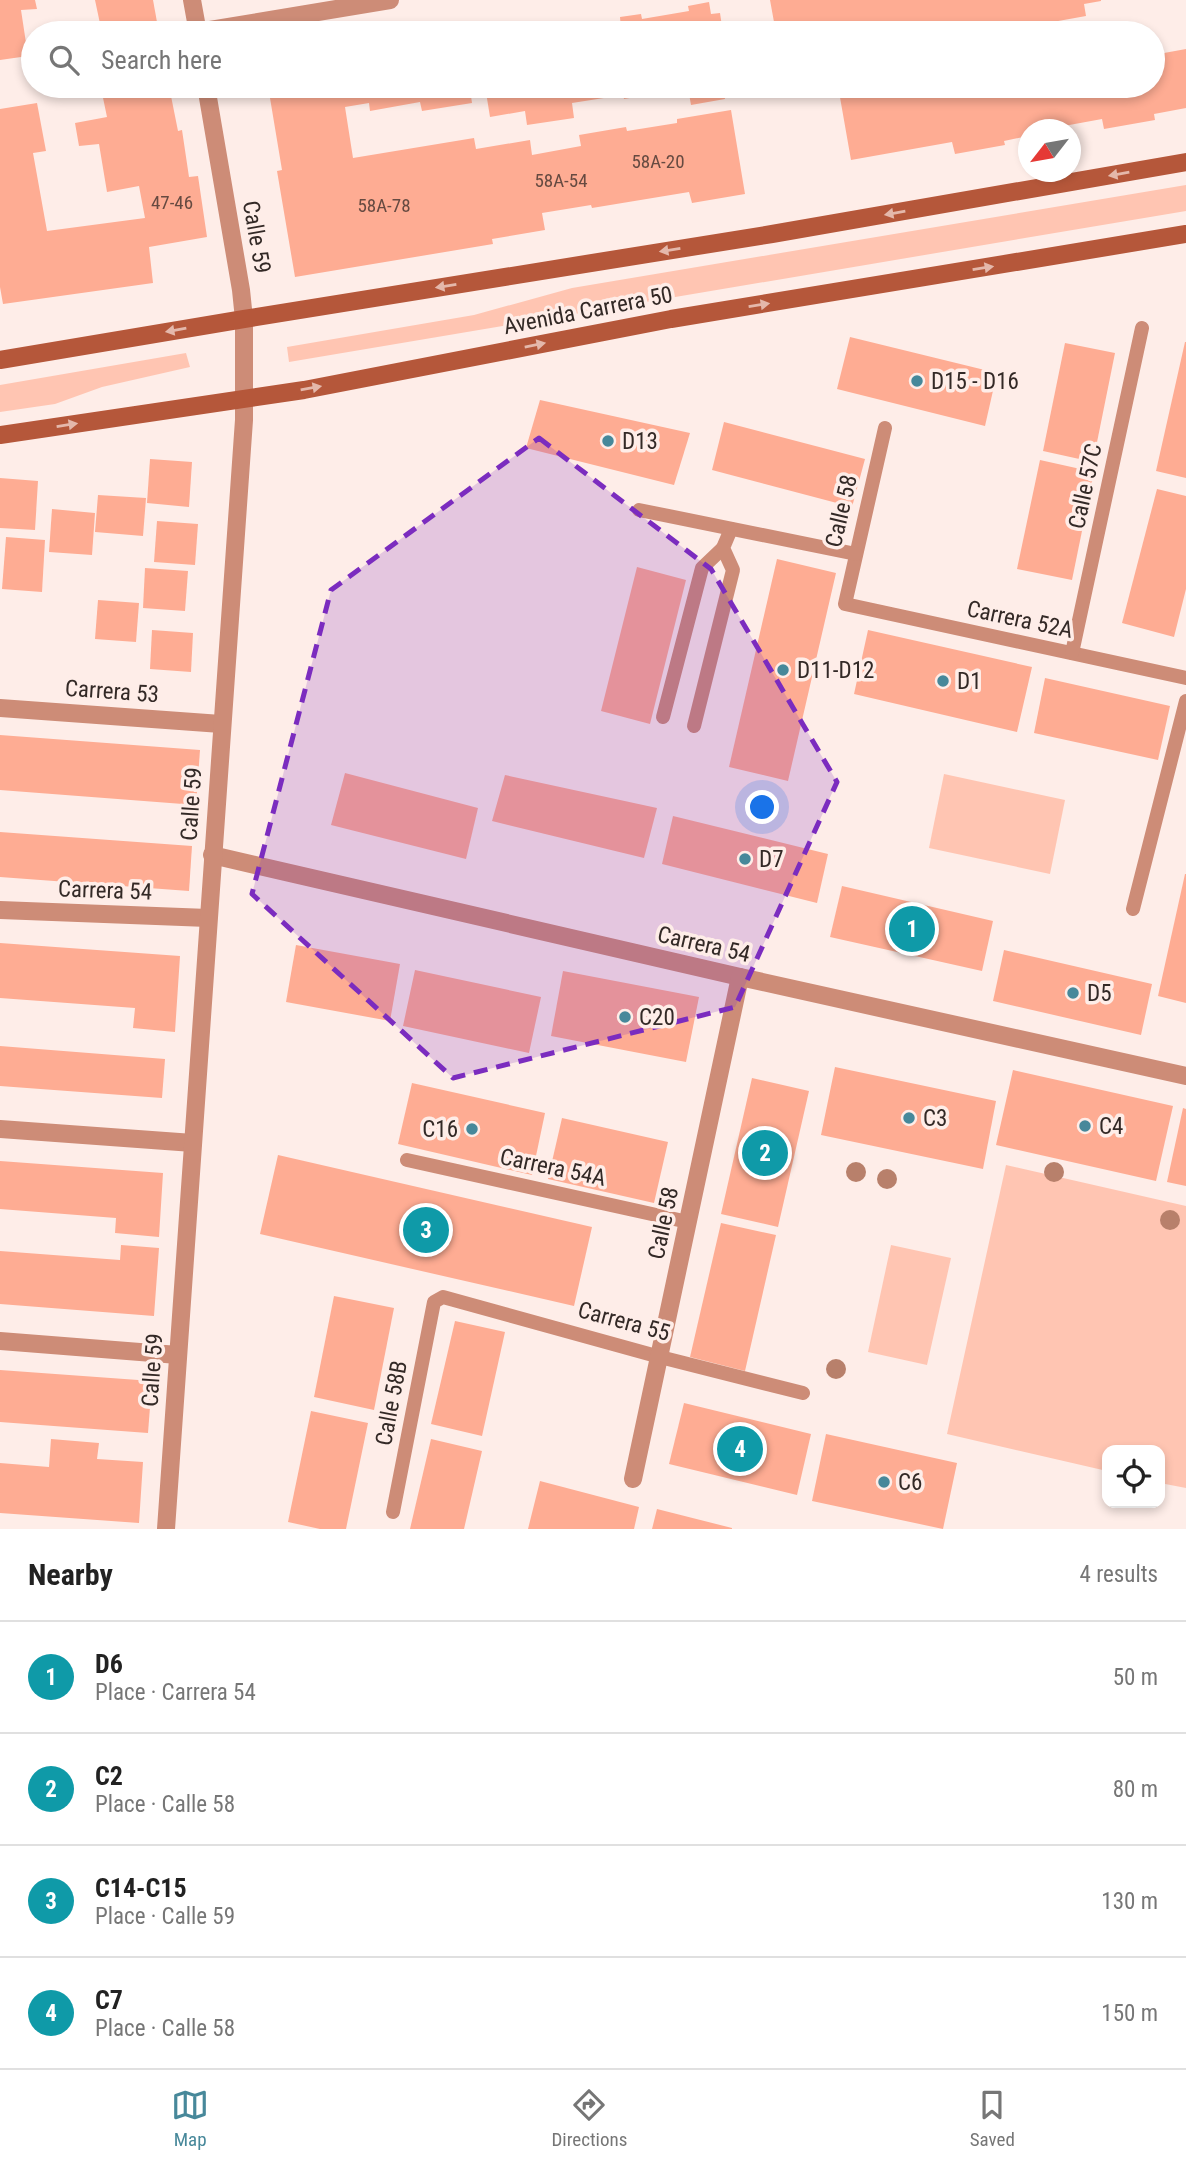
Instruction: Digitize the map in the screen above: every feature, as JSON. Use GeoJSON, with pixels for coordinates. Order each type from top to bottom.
{"type":"FeatureCollection","features":[{"type":"Feature","properties":{"kind":"main road","name":"Avenida Carrera 50"},"geometry":{"type":"LineString","coordinates":[[0,360],[244,318],[772,234],[1186,162]]}},
{"type":"Feature","properties":{"kind":"main road","name":"Avenida Carrera 50"},"geometry":{"type":"LineString","coordinates":[[0,435],[317,387],[671,319],[1186,234]]}},
{"type":"Feature","properties":{"kind":"street"},"geometry":{"type":"LineString","coordinates":[[192,0],[196,21]]}},
{"type":"Feature","properties":{"kind":"street"},"geometry":{"type":"LineString","coordinates":[[268,21],[390,0]]}},
{"type":"Feature","properties":{"kind":"street","name":"Calle 59"},"geometry":{"type":"LineString","coordinates":[[166,1529],[221,724],[241,479],[244,398],[244,318],[241,290],[208,98]]}},
{"type":"Feature","properties":{"kind":"street","name":"Carrera 53"},"geometry":{"type":"LineString","coordinates":[[0,708],[221,724]]}},
{"type":"Feature","properties":{"kind":"street","name":"Carrera 54"},"geometry":{"type":"LineString","coordinates":[[212,855],[740,977],[1186,1076]]}},
{"type":"Feature","properties":{"kind":"street","name":"Carrera 54"},"geometry":{"type":"LineString","coordinates":[[0,910],[208,918]]}},
{"type":"Feature","properties":{"kind":"street","name":"Calle 58"},"geometry":{"type":"LineString","coordinates":[[633,1479],[740,977]]}},
{"type":"Feature","properties":{"kind":"street"},"geometry":{"type":"LineString","coordinates":[[0,1129],[193,1143]]}},
{"type":"Feature","properties":{"kind":"street"},"geometry":{"type":"LineString","coordinates":[[0,1340],[178,1355]]}},
{"type":"Feature","properties":{"kind":"lane","name":"Calle 57C"},"geometry":{"type":"LineString","coordinates":[[1072,653],[1142,328]]}},
{"type":"Feature","properties":{"kind":"lane","name":"Calle 58"},"geometry":{"type":"LineString","coordinates":[[845,604],[885,428]]}},
{"type":"Feature","properties":{"kind":"lane"},"geometry":{"type":"LineString","coordinates":[[639,510],[856,554]]}},
{"type":"Feature","properties":{"kind":"lane"},"geometry":{"type":"LineString","coordinates":[[663,717],[702,568],[723,548],[731,529]]}},
{"type":"Feature","properties":{"kind":"lane"},"geometry":{"type":"LineString","coordinates":[[694,726],[733,570],[723,548]]}},
{"type":"Feature","properties":{"kind":"lane","name":"Carrera 52A"},"geometry":{"type":"LineString","coordinates":[[845,604],[1186,678]]}},
{"type":"Feature","properties":{"kind":"lane"},"geometry":{"type":"LineString","coordinates":[[1133,909],[1186,701]]}},
{"type":"Feature","properties":{"kind":"lane","name":"Carrera 54A"},"geometry":{"type":"LineString","coordinates":[[407,1160],[688,1222]]}},
{"type":"Feature","properties":{"kind":"lane","name":"Carrera 55"},"geometry":{"type":"LineString","coordinates":[[434,1302],[443,1297],[803,1394]]}},
{"type":"Feature","properties":{"kind":"lane","name":"Calle 58B"},"geometry":{"type":"LineString","coordinates":[[394,1512],[434,1302]]}},
{"type":"Feature","properties":{"kind":"highlighted area"},"geometry":{"type":"Polygon","coordinates":[[[539,438],[711,569],[837,782],[735,1007],[453,1078],[252,894],[331,590],[539,438]]]}},
{"type":"Feature","properties":{"kind":"shaded area"},"geometry":{"type":"Polygon","coordinates":[[[1186,185],[1186,211],[289,362],[287,347],[474,315],[572,288],[1186,185]]]}},
{"type":"Feature","properties":{"kind":"shaded area"},"geometry":{"type":"Polygon","coordinates":[[[186,353],[190,367],[102,387],[55,404],[0,412],[0,385],[186,353]]]}},
{"type":"Feature","properties":{"kind":"shaded area"},"geometry":{"type":"Polygon","coordinates":[[[944,774],[1065,800],[1050,874],[929,848],[944,774]]]}},
{"type":"Feature","properties":{"kind":"shaded area"},"geometry":{"type":"Polygon","coordinates":[[[1006,1165],[1186,1206],[1186,1488],[1165,1484],[1165,1445],[1102,1445],[1102,1470],[947,1434],[1006,1165]]]}},
{"type":"Feature","properties":{"kind":"shaded area"},"geometry":{"type":"Polygon","coordinates":[[[891,1245],[951,1258],[927,1365],[868,1352],[891,1245]]]}},
{"type":"Feature","properties":{"kind":"building"},"geometry":{"type":"Polygon","coordinates":[[[0,0],[35,0],[37,9],[21,10],[21,57],[0,60],[0,0]]]}},
{"type":"Feature","properties":{"kind":"building"},"geometry":{"type":"Polygon","coordinates":[[[95,0],[153,0],[157,21],[99,21],[95,0]]]}},
{"type":"Feature","properties":{"kind":"building"},"geometry":{"type":"Polygon","coordinates":[[[770,0],[1101,0],[1084,4],[1086,16],[1058,21],[774,21],[770,0]]]}},
{"type":"Feature","properties":{"kind":"building"},"geometry":{"type":"Polygon","coordinates":[[[709,2],[711,14],[720,13],[721,21],[620,21],[620,17],[641,14],[642,19],[689,11],[688,6],[709,2]]]}},
{"type":"Feature","properties":{"kind":"building"},"geometry":{"type":"Polygon","coordinates":[[[1186,49],[1186,108],[1154,114],[1155,120],[1104,129],[1102,119],[1081,123],[1081,119],[1018,119],[1018,138],[1004,141],[1005,145],[955,154],[952,142],[851,160],[840,98],[1165,98],[1165,53],[1186,49]]]}},
{"type":"Feature","properties":{"kind":"building"},"geometry":{"type":"Polygon","coordinates":[[[103,98],[171,98],[178,131],[182,130],[189,177],[198,176],[207,237],[149,247],[153,283],[3,304],[0,287],[0,109],[37,103],[46,151],[33,153],[47,231],[145,218],[139,186],[107,192],[99,144],[79,146],[75,123],[107,117],[103,98]]]}},
{"type":"Feature","properties":{"kind":"building"},"geometry":{"type":"Polygon","coordinates":[[[270,98],[471,98],[472,103],[422,111],[420,102],[370,111],[369,103],[345,107],[353,158],[474,138],[476,149],[530,140],[532,155],[581,146],[579,135],[626,127],[627,131],[677,123],[677,119],[731,110],[745,194],[692,203],[689,192],[592,208],[591,205],[542,213],[545,230],[492,239],[493,244],[295,277],[277,171],[282,170],[270,98]]]}},
{"type":"Feature","properties":{"kind":"building"},"geometry":{"type":"Polygon","coordinates":[[[487,98],[604,98],[572,103],[574,118],[527,125],[525,111],[490,117],[487,98]]]}},
{"type":"Feature","properties":{"kind":"building"},"geometry":{"type":"Polygon","coordinates":[[[690,98],[725,98],[725,99],[691,105],[690,98]]]}},
{"type":"Feature","properties":{"kind":"building","name":"D15 - D16"},"geometry":{"type":"Polygon","coordinates":[[[850,337],[997,373],[985,426],[837,389],[850,337]]]}},
{"type":"Feature","properties":{"kind":"building"},"geometry":{"type":"Polygon","coordinates":[[[1186,342],[1186,478],[1156,471],[1186,342]]]}},
{"type":"Feature","properties":{"kind":"building"},"geometry":{"type":"Polygon","coordinates":[[[1065,343],[1115,353],[1093,462],[1043,451],[1065,343]]]}},
{"type":"Feature","properties":{"kind":"building","name":"D13"},"geometry":{"type":"Polygon","coordinates":[[[540,400],[690,433],[674,485],[526,448],[540,400]]]}},
{"type":"Feature","properties":{"kind":"building"},"geometry":{"type":"Polygon","coordinates":[[[724,422],[865,459],[852,507],[712,470],[724,422]]]}},
{"type":"Feature","properties":{"kind":"building"},"geometry":{"type":"Polygon","coordinates":[[[150,459],[192,462],[189,507],[147,503],[150,459]]]}},
{"type":"Feature","properties":{"kind":"building"},"geometry":{"type":"Polygon","coordinates":[[[1040,460],[1094,472],[1072,580],[1017,569],[1040,460]]]}},
{"type":"Feature","properties":{"kind":"building"},"geometry":{"type":"Polygon","coordinates":[[[0,478],[38,481],[35,530],[0,528],[0,478]]]}},
{"type":"Feature","properties":{"kind":"building"},"geometry":{"type":"Polygon","coordinates":[[[1157,489],[1186,496],[1186,589],[1174,637],[1122,623],[1157,489]]]}},
{"type":"Feature","properties":{"kind":"building"},"geometry":{"type":"Polygon","coordinates":[[[98,495],[146,498],[143,536],[95,532],[98,495]]]}},
{"type":"Feature","properties":{"kind":"building"},"geometry":{"type":"Polygon","coordinates":[[[52,509],[95,513],[92,555],[49,552],[52,509]]]}},
{"type":"Feature","properties":{"kind":"building"},"geometry":{"type":"Polygon","coordinates":[[[157,521],[198,524],[195,565],[154,562],[157,521]]]}},
{"type":"Feature","properties":{"kind":"building"},"geometry":{"type":"Polygon","coordinates":[[[6,537],[45,540],[42,592],[2,589],[6,537]]]}},
{"type":"Feature","properties":{"kind":"building","name":"D11-D12"},"geometry":{"type":"Polygon","coordinates":[[[777,559],[836,573],[788,781],[729,767],[777,559]]]}},
{"type":"Feature","properties":{"kind":"building"},"geometry":{"type":"Polygon","coordinates":[[[637,567],[686,580],[650,724],[601,711],[637,567]]]}},
{"type":"Feature","properties":{"kind":"building"},"geometry":{"type":"Polygon","coordinates":[[[145,568],[188,571],[185,611],[143,608],[145,568]]]}},
{"type":"Feature","properties":{"kind":"building"},"geometry":{"type":"Polygon","coordinates":[[[98,600],[139,603],[136,642],[95,639],[98,600]]]}},
{"type":"Feature","properties":{"kind":"building"},"geometry":{"type":"Polygon","coordinates":[[[152,630],[193,633],[191,672],[150,669],[152,630]]]}},
{"type":"Feature","properties":{"kind":"building","name":"D1"},"geometry":{"type":"Polygon","coordinates":[[[868,630],[1032,667],[1017,732],[854,694],[868,630]]]}},
{"type":"Feature","properties":{"kind":"building"},"geometry":{"type":"Polygon","coordinates":[[[1045,678],[1170,706],[1158,760],[1034,733],[1045,678]]]}},
{"type":"Feature","properties":{"kind":"building"},"geometry":{"type":"Polygon","coordinates":[[[0,735],[200,750],[196,805],[0,790],[0,735]]]}},
{"type":"Feature","properties":{"kind":"building"},"geometry":{"type":"Polygon","coordinates":[[[345,773],[478,808],[466,859],[331,825],[345,773]]]}},
{"type":"Feature","properties":{"kind":"building"},"geometry":{"type":"Polygon","coordinates":[[[505,775],[657,808],[644,858],[492,821],[505,775]]]}},
{"type":"Feature","properties":{"kind":"building","name":"D7"},"geometry":{"type":"Polygon","coordinates":[[[673,816],[828,854],[817,903],[662,864],[673,816]]]}},
{"type":"Feature","properties":{"kind":"building"},"geometry":{"type":"Polygon","coordinates":[[[0,832],[192,846],[189,891],[0,877],[0,832]]]}},
{"type":"Feature","properties":{"kind":"building"},"geometry":{"type":"Polygon","coordinates":[[[1186,874],[1186,1003],[1158,996],[1186,874]]]}},
{"type":"Feature","properties":{"kind":"building"},"geometry":{"type":"Polygon","coordinates":[[[842,886],[993,921],[982,971],[830,937],[842,886]]]}},
{"type":"Feature","properties":{"kind":"building"},"geometry":{"type":"Polygon","coordinates":[[[0,943],[180,956],[175,1032],[133,1028],[135,1008],[0,998],[0,943]]]}},
{"type":"Feature","properties":{"kind":"building"},"geometry":{"type":"Polygon","coordinates":[[[296,945],[400,964],[390,1021],[286,1002],[296,945]]]}},
{"type":"Feature","properties":{"kind":"building","name":"D5"},"geometry":{"type":"Polygon","coordinates":[[[1004,950],[1152,984],[1141,1035],[993,1001],[1004,950]]]}},
{"type":"Feature","properties":{"kind":"building"},"geometry":{"type":"Polygon","coordinates":[[[415,970],[541,997],[529,1053],[403,1026],[415,970]]]}},
{"type":"Feature","properties":{"kind":"building","name":"C20"},"geometry":{"type":"Polygon","coordinates":[[[563,971],[699,997],[686,1062],[551,1036],[563,971]]]}},
{"type":"Feature","properties":{"kind":"building"},"geometry":{"type":"Polygon","coordinates":[[[0,1046],[165,1059],[162,1098],[0,1086],[0,1046]]]}},
{"type":"Feature","properties":{"kind":"building","name":"C3"},"geometry":{"type":"Polygon","coordinates":[[[835,1067],[996,1101],[983,1169],[821,1135],[835,1067]]]}},
{"type":"Feature","properties":{"kind":"building","name":"C4"},"geometry":{"type":"Polygon","coordinates":[[[1013,1070],[1173,1106],[1156,1181],[996,1145],[1013,1070]]]}},
{"type":"Feature","properties":{"kind":"building"},"geometry":{"type":"Polygon","coordinates":[[[752,1078],[809,1091],[778,1227],[721,1214],[752,1078]]]}},
{"type":"Feature","properties":{"kind":"building","name":"C16"},"geometry":{"type":"Polygon","coordinates":[[[412,1083],[545,1113],[532,1175],[398,1144],[412,1083]]]}},
{"type":"Feature","properties":{"kind":"building"},"geometry":{"type":"Polygon","coordinates":[[[1183,1108],[1186,1109],[1186,1186],[1167,1182],[1183,1108]]]}},
{"type":"Feature","properties":{"kind":"building"},"geometry":{"type":"Polygon","coordinates":[[[562,1118],[668,1142],[654,1203],[548,1179],[562,1118]]]}},
{"type":"Feature","properties":{"kind":"building"},"geometry":{"type":"Polygon","coordinates":[[[278,1155],[592,1227],[574,1306],[260,1234],[278,1155]]]}},
{"type":"Feature","properties":{"kind":"building"},"geometry":{"type":"Polygon","coordinates":[[[0,1161],[163,1173],[159,1237],[115,1233],[116,1218],[0,1209],[0,1161]]]}},
{"type":"Feature","properties":{"kind":"building"},"geometry":{"type":"Polygon","coordinates":[[[721,1223],[776,1235],[745,1371],[690,1357],[721,1223]]]}},
{"type":"Feature","properties":{"kind":"building"},"geometry":{"type":"Polygon","coordinates":[[[121,1245],[159,1248],[154,1316],[0,1304],[0,1251],[120,1260],[121,1245]]]}},
{"type":"Feature","properties":{"kind":"building"},"geometry":{"type":"Polygon","coordinates":[[[334,1296],[394,1308],[374,1410],[314,1397],[334,1296]]]}},
{"type":"Feature","properties":{"kind":"building"},"geometry":{"type":"Polygon","coordinates":[[[455,1321],[505,1332],[482,1436],[431,1424],[455,1321]]]}},
{"type":"Feature","properties":{"kind":"building"},"geometry":{"type":"Polygon","coordinates":[[[0,1370],[152,1381],[148,1433],[0,1422],[0,1370]]]}},
{"type":"Feature","properties":{"kind":"building"},"geometry":{"type":"Polygon","coordinates":[[[684,1403],[811,1434],[797,1495],[669,1464],[684,1403]]]}},
{"type":"Feature","properties":{"kind":"building"},"geometry":{"type":"Polygon","coordinates":[[[311,1411],[368,1423],[346,1529],[320,1529],[288,1522],[311,1411]]]}},
{"type":"Feature","properties":{"kind":"building","name":"C6"},"geometry":{"type":"Polygon","coordinates":[[[826,1434],[957,1463],[943,1529],[812,1501],[826,1434]]]}},
{"type":"Feature","properties":{"kind":"building"},"geometry":{"type":"Polygon","coordinates":[[[51,1439],[99,1443],[97,1459],[143,1462],[139,1523],[0,1513],[0,1463],[49,1467],[51,1439]]]}},
{"type":"Feature","properties":{"kind":"building"},"geometry":{"type":"Polygon","coordinates":[[[431,1439],[482,1451],[464,1529],[410,1529],[431,1439]]]}},
{"type":"Feature","properties":{"kind":"building"},"geometry":{"type":"Polygon","coordinates":[[[540,1481],[639,1507],[634,1529],[528,1529],[540,1481]]]}},
{"type":"Feature","properties":{"kind":"building"},"geometry":{"type":"Polygon","coordinates":[[[657,1509],[732,1528],[732,1529],[652,1529],[657,1509]]]}},
{"type":"Feature","properties":{"kind":"place","name":"D15 - D16"},"geometry":{"type":"Point","coordinates":[917,381]}},
{"type":"Feature","properties":{"kind":"place","name":"D13"},"geometry":{"type":"Point","coordinates":[608,441]}},
{"type":"Feature","properties":{"kind":"place","name":"D11-D12"},"geometry":{"type":"Point","coordinates":[783,670]}},
{"type":"Feature","properties":{"kind":"place","name":"D1"},"geometry":{"type":"Point","coordinates":[943,681]}},
{"type":"Feature","properties":{"kind":"place","name":"D7"},"geometry":{"type":"Point","coordinates":[745,859]}},
{"type":"Feature","properties":{"kind":"place","name":"D6"},"geometry":{"type":"Point","coordinates":[912,929]}},
{"type":"Feature","properties":{"kind":"place","name":"D5"},"geometry":{"type":"Point","coordinates":[1073,993]}},
{"type":"Feature","properties":{"kind":"place","name":"C20"},"geometry":{"type":"Point","coordinates":[625,1017]}},
{"type":"Feature","properties":{"kind":"place","name":"C3"},"geometry":{"type":"Point","coordinates":[909,1118]}},
{"type":"Feature","properties":{"kind":"place","name":"C4"},"geometry":{"type":"Point","coordinates":[1085,1126]}},
{"type":"Feature","properties":{"kind":"place","name":"C16"},"geometry":{"type":"Point","coordinates":[472,1129]}},
{"type":"Feature","properties":{"kind":"place","name":"C2"},"geometry":{"type":"Point","coordinates":[765,1153]}},
{"type":"Feature","properties":{"kind":"place","name":"C14-C15"},"geometry":{"type":"Point","coordinates":[426,1230]}},
{"type":"Feature","properties":{"kind":"place","name":"C7"},"geometry":{"type":"Point","coordinates":[740,1449]}},
{"type":"Feature","properties":{"kind":"place","name":"C6"},"geometry":{"type":"Point","coordinates":[884,1482]}}]}
